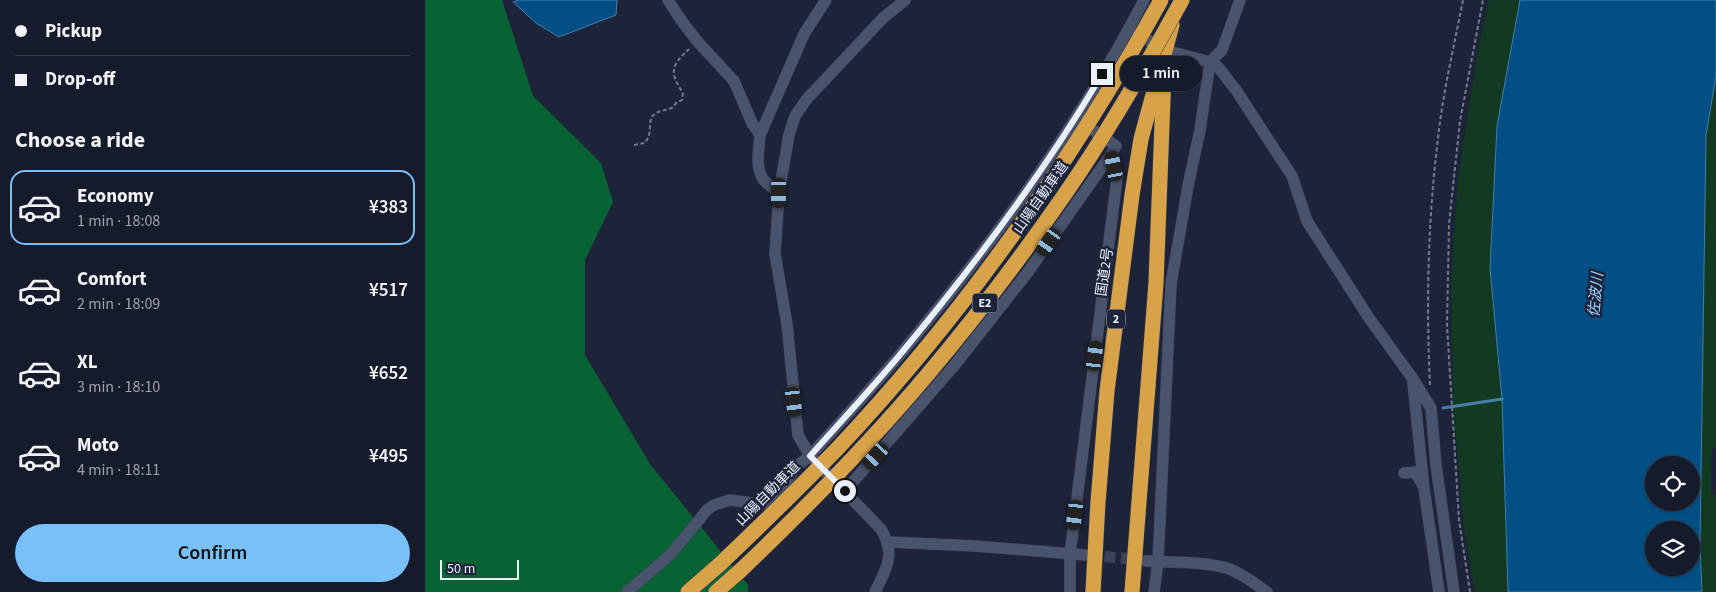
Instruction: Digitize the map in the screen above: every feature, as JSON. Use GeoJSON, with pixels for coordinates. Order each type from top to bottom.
{"type":"FeatureCollection","features":[{"type":"Feature","properties":{"kind":"highway","name":"山陽自動車道"},"geometry":{"type":"LineString","coordinates":[[688,592],[719,565],[838,448],[913,362],[984,273],[1050,181],[1092,119],[1161,0]]}},
{"type":"Feature","properties":{"kind":"highway","name":"山陽自動車道"},"geometry":{"type":"LineString","coordinates":[[716,592],[803,511],[851,460],[928,374],[999,285],[1066,192],[1109,126],[1143,71],[1180,0]]}},
{"type":"Feature","properties":{"kind":"highway","name":"国道2号"},"geometry":{"type":"LineString","coordinates":[[1093,592],[1107,391],[1117,305],[1141,139],[1180,0]]}},
{"type":"Feature","properties":{"kind":"highway","name":"国道2号"},"geometry":{"type":"LineString","coordinates":[[1132,592],[1156,283],[1165,50]]}},
{"type":"Feature","properties":{"kind":"street"},"geometry":{"type":"LineString","coordinates":[[668,0],[697,41],[734,82],[752,123],[761,135]]}},
{"type":"Feature","properties":{"kind":"street"},"geometry":{"type":"LineString","coordinates":[[779,193],[764,180],[759,167],[758,152],[761,135],[805,34],[826,0]]}},
{"type":"Feature","properties":{"kind":"street"},"geometry":{"type":"LineString","coordinates":[[875,592],[887,566],[889,542],[881,529],[810,456],[798,435],[787,324],[775,254],[779,193],[789,135],[795,116],[806,100],[882,19],[905,0]]}},
{"type":"Feature","properties":{"kind":"street"},"geometry":{"type":"LineString","coordinates":[[627,592],[671,554],[707,510],[714,505],[730,500],[759,504],[767,503],[778,493],[798,464],[810,456],[907,346],[1021,200],[1076,118],[1144,0]]}},
{"type":"Feature","properties":{"kind":"street"},"geometry":{"type":"LineString","coordinates":[[1154,592],[1158,562],[1171,284],[1200,130],[1210,62],[1222,50],[1239,0]]}},
{"type":"Feature","properties":{"kind":"street"},"geometry":{"type":"LineString","coordinates":[[1129,29],[1165,50],[1210,62],[1218,67],[1236,90],[1292,176],[1307,221],[1369,318],[1413,379],[1431,408],[1454,592]]}},
{"type":"Feature","properties":{"kind":"street"},"geometry":{"type":"LineString","coordinates":[[845,491],[887,445],[959,359],[1027,272],[1112,153],[1116,146],[1076,118]]}},
{"type":"Feature","properties":{"kind":"street"},"geometry":{"type":"LineString","coordinates":[[1070,592],[1070,554],[1117,178],[1112,153]]}},
{"type":"Feature","properties":{"kind":"street"},"geometry":{"type":"LineString","coordinates":[[1413,379],[1424,488],[1439,592]]}},
{"type":"Feature","properties":{"kind":"street"},"geometry":{"type":"LineString","coordinates":[[1404,473],[1415,472],[1424,488],[1438,527],[1447,540]]}},
{"type":"Feature","properties":{"kind":"street"},"geometry":{"type":"LineString","coordinates":[[889,542],[975,546],[1085,555]]}},
{"type":"Feature","properties":{"kind":"street"},"geometry":{"type":"LineString","coordinates":[[1146,560],[1206,564],[1228,569],[1250,580],[1267,592]]}},
{"type":"Feature","properties":{"kind":"path"},"geometry":{"type":"LineString","coordinates":[[1431,408],[1427,331],[1431,223],[1438,138],[1463,0]]}},
{"type":"Feature","properties":{"kind":"path"},"geometry":{"type":"LineString","coordinates":[[1470,592],[1459,520],[1447,325],[1449,233],[1460,121],[1483,0]]}},
{"type":"Feature","properties":{"kind":"path"},"geometry":{"type":"LineString","coordinates":[[634,145],[645,143],[649,136],[651,117],[654,114],[672,108],[677,102],[682,100],[683,93],[674,76],[674,65],[697,41]]}},
{"type":"Feature","properties":{"kind":"green space"},"geometry":{"type":"Polygon","coordinates":[[[425,0],[502,0],[533,96],[601,163],[613,202],[585,260],[585,355],[650,464],[748,585],[748,592],[425,592],[425,0]]]}},
{"type":"Feature","properties":{"kind":"green space"},"geometry":{"type":"Polygon","coordinates":[[[1489,0],[1520,0],[1497,126],[1490,268],[1502,399],[1508,592],[1475,592],[1464,526],[1453,408],[1451,284],[1458,177],[1478,50],[1489,0]]]}},
{"type":"Feature","properties":{"kind":"green space"},"geometry":{"type":"Polygon","coordinates":[[[1716,76],[1716,448],[1712,449],[1711,493],[1716,494],[1716,592],[1702,592],[1700,545],[1706,135],[1716,76]]]}},
{"type":"Feature","properties":{"kind":"water"},"geometry":{"type":"Polygon","coordinates":[[[519,0],[617,0],[616,15],[559,37],[536,23],[513,2],[519,0]]]}},
{"type":"Feature","properties":{"kind":"water","name":"佐波川"},"geometry":{"type":"Polygon","coordinates":[[[1520,0],[1716,0],[1716,76],[1706,135],[1700,545],[1702,592],[1508,592],[1502,399],[1490,268],[1497,126],[1520,0]]]}},
{"type":"Feature","properties":{"kind":"waterway"},"geometry":{"type":"LineString","coordinates":[[1443,408],[1502,399]]}},
{"type":"Feature","properties":{"kind":"tunnel"},"geometry":{"type":"LineString","coordinates":[[1088,555],[1142,560]]}},
{"type":"Feature","properties":{"kind":"route"},"geometry":{"type":"LineString","coordinates":[[845,491],[810,456],[907,346],[964,275],[1021,200],[1076,118],[1102,74]]}}]}
